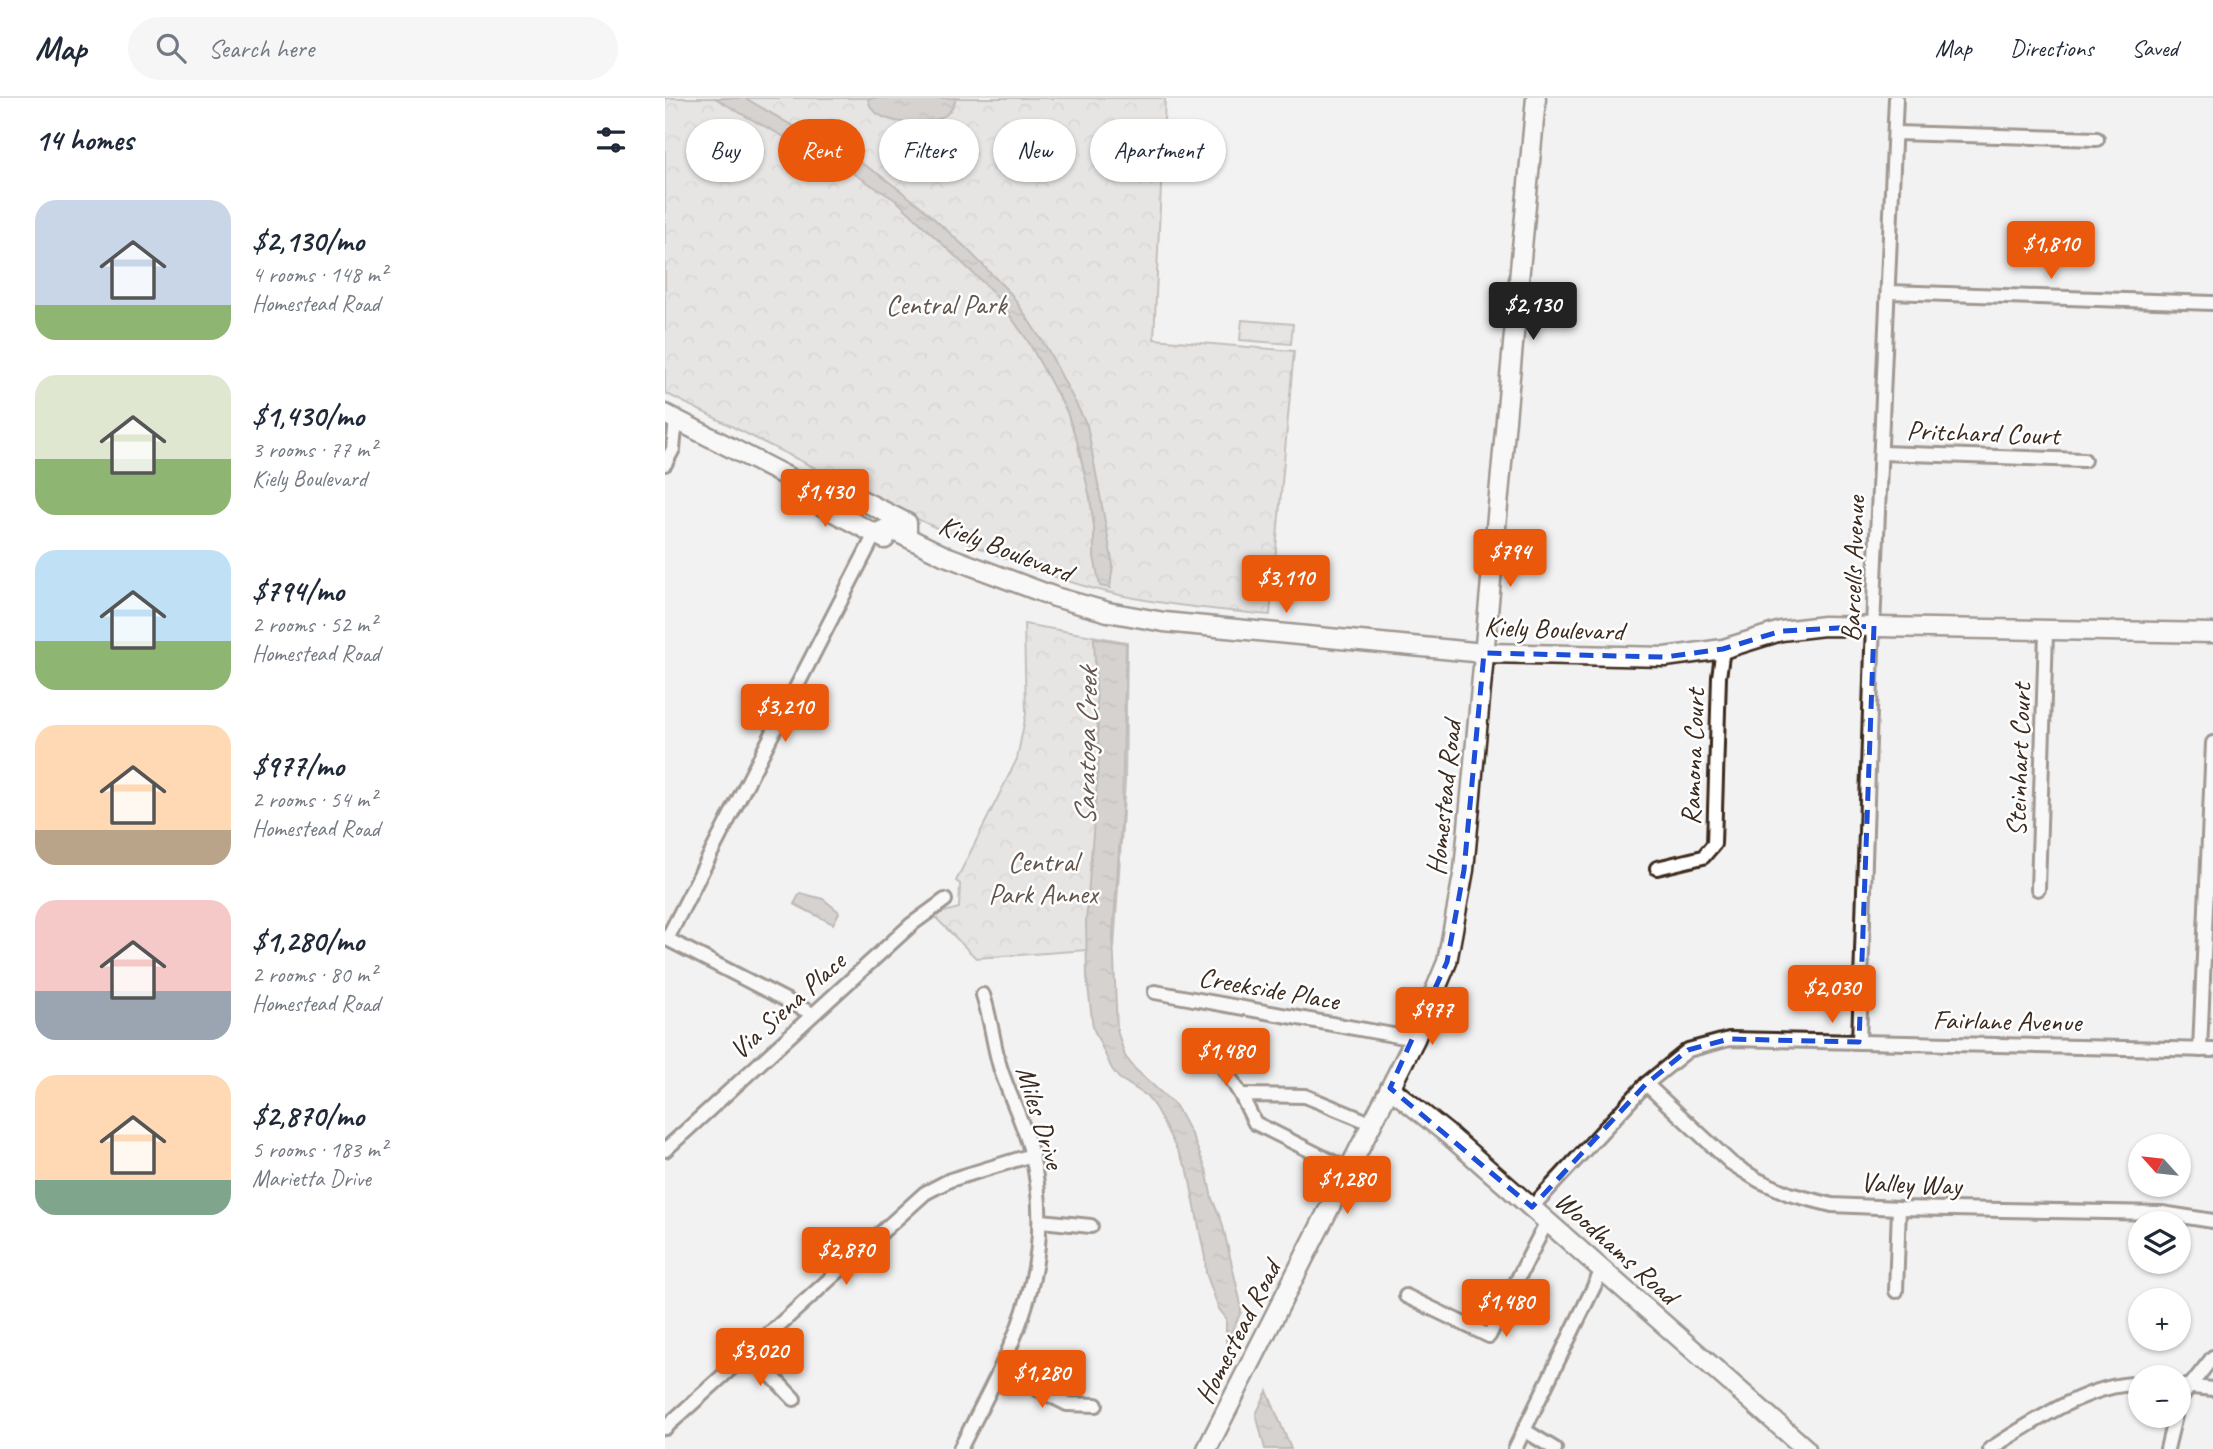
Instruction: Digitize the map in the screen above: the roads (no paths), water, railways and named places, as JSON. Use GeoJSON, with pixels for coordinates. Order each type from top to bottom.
{"type":"FeatureCollection","features":[{"type":"Feature","properties":{"kind":"main road","name":"Homestead Road"},"geometry":{"type":"LineString","coordinates":[[1207,1449],[1415,1039],[1447,962],[1464,870],[1536,98]]}},
{"type":"Feature","properties":{"kind":"main road","name":"Kiely Boulevard"},"geometry":{"type":"LineString","coordinates":[[669,421],[813,490],[820,505],[893,543],[907,537],[943,555],[1011,582],[1108,612],[1164,622],[1483,653],[1665,657],[1723,649],[1781,631],[1824,626],[2213,633]]}},
{"type":"Feature","properties":{"kind":"main road","name":"Kiely Boulevard"},"geometry":{"type":"LineString","coordinates":[[813,490],[832,485],[907,523],[907,537]]}},
{"type":"Feature","properties":{"kind":"main road","name":"Woodhams Road"},"geometry":{"type":"LineString","coordinates":[[1390,1088],[1532,1207],[1806,1449]]}},
{"type":"Feature","properties":{"kind":"street","name":"Barcells Avenue"},"geometry":{"type":"LineString","coordinates":[[1859,1042],[1896,98]]}},
{"type":"Feature","properties":{"kind":"street"},"geometry":{"type":"LineString","coordinates":[[1895,133],[2097,139]]}},
{"type":"Feature","properties":{"kind":"street"},"geometry":{"type":"LineString","coordinates":[[1889,292],[2213,303]]}},
{"type":"Feature","properties":{"kind":"street"},"geometry":{"type":"LineString","coordinates":[[665,464],[673,449],[669,421]]}},
{"type":"Feature","properties":{"kind":"street","name":"Pritchard Court"},"geometry":{"type":"LineString","coordinates":[[1881,453],[2084,460]]}},
{"type":"Feature","properties":{"kind":"street"},"geometry":{"type":"LineString","coordinates":[[813,1014],[666,938],[874,534]]}},
{"type":"Feature","properties":{"kind":"street","name":"Steinhart Court"},"geometry":{"type":"LineString","coordinates":[[2038,889],[2046,632]]}},
{"type":"Feature","properties":{"kind":"street","name":"Ramona Court"},"geometry":{"type":"LineString","coordinates":[[1657,868],[1703,857],[1714,844],[1719,677],[1723,649]]}},
{"type":"Feature","properties":{"kind":"street"},"geometry":{"type":"LineString","coordinates":[[2206,1050],[2213,743]]}},
{"type":"Feature","properties":{"kind":"street","name":"Via Siena Place"},"geometry":{"type":"LineString","coordinates":[[665,1150],[912,924],[945,900]]}},
{"type":"Feature","properties":{"kind":"street","name":"Creekside Place"},"geometry":{"type":"LineString","coordinates":[[1155,992],[1415,1039]]}},
{"type":"Feature","properties":{"kind":"street","name":"Miles Drive"},"geometry":{"type":"LineString","coordinates":[[960,1449],[1020,1328],[1035,1275],[1041,1221],[1032,1155],[1020,1116],[1001,1071],[993,1042],[990,1013],[983,995]]}},
{"type":"Feature","properties":{"kind":"street","name":"Fairlane Avenue"},"geometry":{"type":"LineString","coordinates":[[1532,1207],[1646,1084],[1688,1050],[1729,1039],[2206,1050]]}},
{"type":"Feature","properties":{"kind":"street"},"geometry":{"type":"LineString","coordinates":[[1225,1070],[1255,1123],[1349,1170]]}},
{"type":"Feature","properties":{"kind":"street","name":"Valley Way"},"geometry":{"type":"LineString","coordinates":[[1646,1084],[1731,1163],[1758,1180],[1789,1194],[1832,1205],[2162,1213],[2213,1221]]}},
{"type":"Feature","properties":{"kind":"street"},"geometry":{"type":"LineString","coordinates":[[1241,1095],[1305,1096],[1373,1124]]}},
{"type":"Feature","properties":{"kind":"street"},"geometry":{"type":"LineString","coordinates":[[665,1428],[925,1193],[950,1180],[1032,1155]]}},
{"type":"Feature","properties":{"kind":"street"},"geometry":{"type":"LineString","coordinates":[[1896,1291],[1899,1208]]}},
{"type":"Feature","properties":{"kind":"street"},"geometry":{"type":"LineString","coordinates":[[1041,1221],[1091,1226]]}},
{"type":"Feature","properties":{"kind":"street"},"geometry":{"type":"LineString","coordinates":[[1406,1296],[1489,1336],[1547,1221]]}},
{"type":"Feature","properties":{"kind":"street"},"geometry":{"type":"LineString","coordinates":[[1515,1449],[1602,1270]]}},
{"type":"Feature","properties":{"kind":"street"},"geometry":{"type":"LineString","coordinates":[[750,1353],[794,1399]]}},
{"type":"Feature","properties":{"kind":"street"},"geometry":{"type":"LineString","coordinates":[[2191,1379],[2213,1357]]}},
{"type":"Feature","properties":{"kind":"street"},"geometry":{"type":"LineString","coordinates":[[1000,1370],[1067,1404],[1096,1405]]}},
{"type":"Feature","properties":{"kind":"street"},"geometry":{"type":"LineString","coordinates":[[1990,1449],[2076,1400],[2128,1383]]}},
{"type":"Feature","properties":{"kind":"street"},"geometry":{"type":"LineString","coordinates":[[2191,1387],[2213,1389]]}},
{"type":"Feature","properties":{"kind":"street"},"geometry":{"type":"LineString","coordinates":[[2167,1449],[2172,1428]]}},
{"type":"Feature","properties":{"kind":"street"},"geometry":{"type":"LineString","coordinates":[[1524,1430],[1555,1449]]}},
{"type":"Feature","properties":{"kind":"water"},"geometry":{"type":"Polygon","coordinates":[[[715,98],[745,98],[781,119],[778,119],[778,133],[764,126],[764,119],[747,117],[715,98]]]}},
{"type":"Feature","properties":{"kind":"water"},"geometry":{"type":"Polygon","coordinates":[[[868,98],[956,98],[949,112],[937,119],[888,119],[871,107],[868,98]]]}},
{"type":"Feature","properties":{"kind":"water"},"geometry":{"type":"Polygon","coordinates":[[[865,166],[879,174],[879,182],[889,182],[964,246],[1012,295],[1048,350],[1087,425],[1113,565],[1110,588],[1100,586],[1094,557],[1090,498],[1077,441],[1066,410],[1028,341],[993,292],[897,201],[865,181],[865,166]]]}},
{"type":"Feature","properties":{"kind":"water"},"geometry":{"type":"Polygon","coordinates":[[[1094,638],[1126,643],[1122,810],[1113,935],[1117,1030],[1125,1056],[1135,1069],[1176,1106],[1206,1169],[1212,1199],[1222,1222],[1240,1300],[1241,1312],[1226,1343],[1226,1318],[1219,1309],[1206,1273],[1188,1171],[1156,1109],[1147,1096],[1119,1078],[1112,1069],[1093,1028],[1087,978],[1086,921],[1099,758],[1094,638]]]}},
{"type":"Feature","properties":{"kind":"water"},"geometry":{"type":"Polygon","coordinates":[[[800,893],[823,899],[838,911],[833,924],[794,904],[800,893]]]}},
{"type":"Feature","properties":{"kind":"water"},"geometry":{"type":"Polygon","coordinates":[[[1267,1391],[1291,1449],[1265,1449],[1256,1414],[1267,1391]]]}},
{"type":"Feature","properties":{"kind":"park label","name":"Central Park"},"geometry":{"type":"Point","coordinates":[946,304]}},
{"type":"Feature","properties":{"kind":"park label","name":"Central Park Annex"},"geometry":{"type":"Point","coordinates":[1043,877]}},
{"type":"Feature","properties":{"kind":"water label","name":"Saratoga Creek"},"geometry":{"type":"Point","coordinates":[1086,747]}}]}
